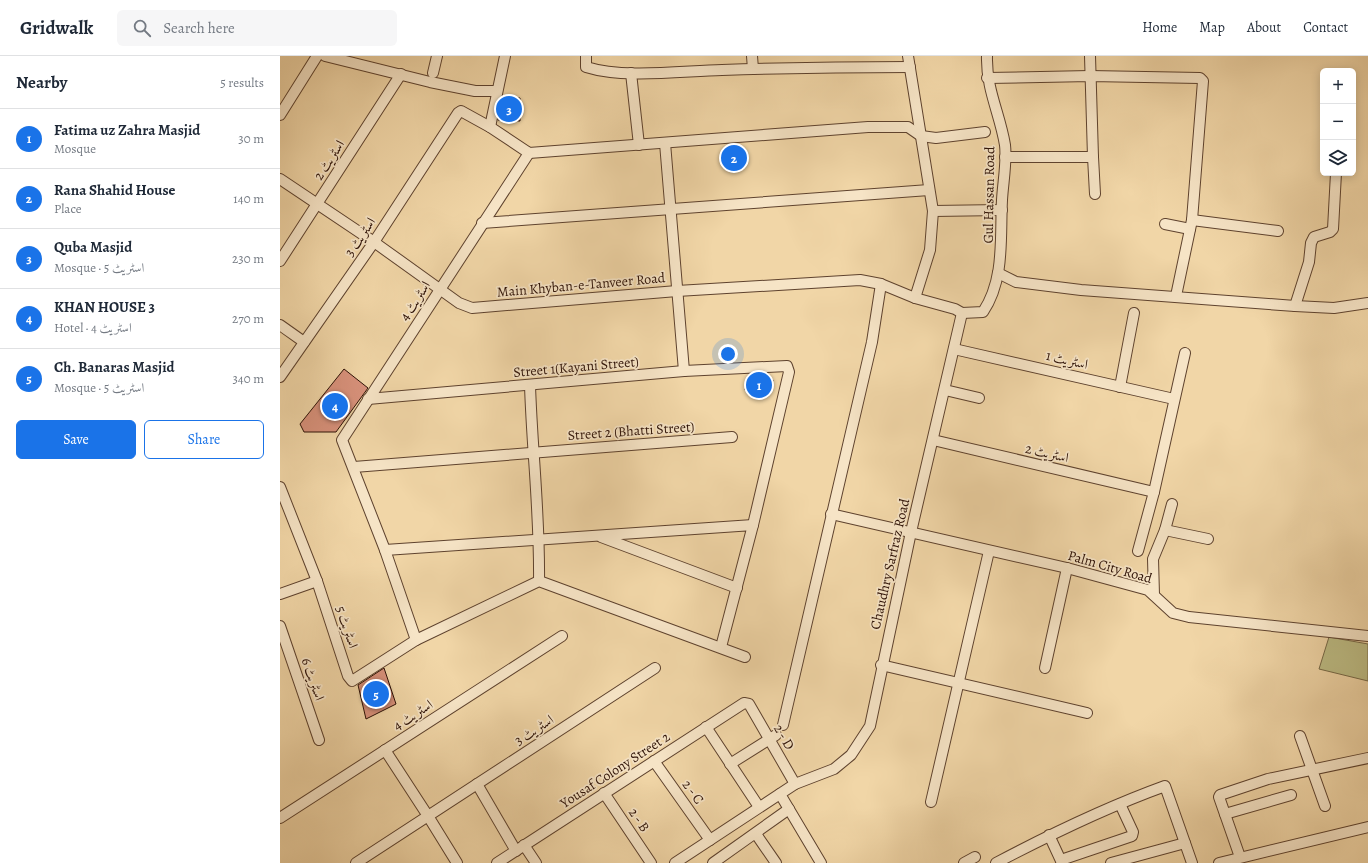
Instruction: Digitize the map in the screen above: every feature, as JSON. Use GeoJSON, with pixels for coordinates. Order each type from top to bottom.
{"type":"FeatureCollection","features":[{"type":"Feature","properties":{"kind":"street"},"geometry":{"type":"LineString","coordinates":[[280,115],[317,56]]}},
{"type":"Feature","properties":{"kind":"street"},"geometry":{"type":"LineString","coordinates":[[325,56],[475,91],[497,91]]}},
{"type":"Feature","properties":{"kind":"street"},"geometry":{"type":"LineString","coordinates":[[433,73],[437,56]]}},
{"type":"Feature","properties":{"kind":"street"},"geometry":{"type":"LineString","coordinates":[[505,56],[490,127],[529,153],[876,127],[908,127],[921,136],[936,138],[985,132]]}},
{"type":"Feature","properties":{"kind":"street"},"geometry":{"type":"LineString","coordinates":[[586,56],[586,67],[594,70],[631,73],[753,69],[910,67]]}},
{"type":"Feature","properties":{"kind":"street"},"geometry":{"type":"LineString","coordinates":[[752,56],[753,69]]}},
{"type":"Feature","properties":{"kind":"street"},"geometry":{"type":"LineString","coordinates":[[908,56],[933,210],[930,250],[918,299]]}},
{"type":"Feature","properties":{"kind":"street","name":"Gul Hassan Road"},"geometry":{"type":"LineString","coordinates":[[962,313],[983,312],[990,301],[998,273],[1002,251],[1002,210],[1005,157],[1002,131],[994,108],[987,78],[988,56]]}},
{"type":"Feature","properties":{"kind":"street"},"geometry":{"type":"LineString","coordinates":[[1090,56],[1095,194]]}},
{"type":"Feature","properties":{"kind":"street"},"geometry":{"type":"LineString","coordinates":[[631,73],[639,145]]}},
{"type":"Feature","properties":{"kind":"street","name":"اسٹریٹ 2"},"geometry":{"type":"LineString","coordinates":[[280,261],[401,74]]}},
{"type":"Feature","properties":{"kind":"street"},"geometry":{"type":"LineString","coordinates":[[987,78],[1090,76],[1200,78],[1203,81],[1191,225],[1176,296]]}},
{"type":"Feature","properties":{"kind":"street","name":"اسٹریٹ 3"},"geometry":{"type":"LineString","coordinates":[[280,377],[374,242],[458,113],[461,112],[490,127]]}},
{"type":"Feature","properties":{"kind":"street"},"geometry":{"type":"LineString","coordinates":[[665,143],[684,371]]}},
{"type":"Feature","properties":{"kind":"street","name":"اسٹریٹ 4"},"geometry":{"type":"LineString","coordinates":[[354,467],[342,440],[439,288],[529,153]]}},
{"type":"Feature","properties":{"kind":"street"},"geometry":{"type":"LineString","coordinates":[[1005,157],[1093,157]]}},
{"type":"Feature","properties":{"kind":"street"},"geometry":{"type":"LineString","coordinates":[[1294,306],[1309,262],[1311,243],[1314,237],[1330,232],[1333,229],[1336,176]]}},
{"type":"Feature","properties":{"kind":"street","name":"Main Khyban-e-Tanveer Road"},"geometry":{"type":"LineString","coordinates":[[280,179],[374,242],[459,303],[472,308],[677,291],[852,281],[881,284],[918,299],[955,309],[962,313]]}},
{"type":"Feature","properties":{"kind":"street"},"geometry":{"type":"LineString","coordinates":[[482,223],[930,190]]}},
{"type":"Feature","properties":{"kind":"street"},"geometry":{"type":"LineString","coordinates":[[933,210],[1002,210]]}},
{"type":"Feature","properties":{"kind":"street"},"geometry":{"type":"LineString","coordinates":[[1165,224],[1278,231]]}},
{"type":"Feature","properties":{"kind":"street"},"geometry":{"type":"LineString","coordinates":[[998,273],[1016,282],[1081,290],[1334,308],[1368,303]]}},
{"type":"Feature","properties":{"kind":"street"},"geometry":{"type":"LineString","coordinates":[[783,725],[872,342],[881,284]]}},
{"type":"Feature","properties":{"kind":"street","name":"Chaudhry Sarfraz Road"},"geometry":{"type":"LineString","coordinates":[[675,863],[795,784],[834,769],[851,755],[870,726],[881,665],[962,313]]}},
{"type":"Feature","properties":{"kind":"street"},"geometry":{"type":"LineString","coordinates":[[1120,387],[1134,313]]}},
{"type":"Feature","properties":{"kind":"street"},"geometry":{"type":"LineString","coordinates":[[280,324],[304,342]]}},
{"type":"Feature","properties":{"kind":"street","name":"اسٹریٹ 1"},"geometry":{"type":"LineString","coordinates":[[954,349],[1174,399]]}},
{"type":"Feature","properties":{"kind":"street"},"geometry":{"type":"LineString","coordinates":[[1138,551],[1154,492],[1185,353]]}},
{"type":"Feature","properties":{"kind":"street","name":"Street 1(Kayani Street)"},"geometry":{"type":"LineString","coordinates":[[368,398],[684,371],[787,366],[789,372],[753,525]]}},
{"type":"Feature","properties":{"kind":"street"},"geometry":{"type":"LineString","coordinates":[[530,385],[532,452],[540,539],[539,581]]}},
{"type":"Feature","properties":{"kind":"street"},"geometry":{"type":"LineString","coordinates":[[945,390],[979,398]]}},
{"type":"Feature","properties":{"kind":"street","name":"Street 2 (Bhatti Street)"},"geometry":{"type":"LineString","coordinates":[[354,467],[732,437]]}},
{"type":"Feature","properties":{"kind":"street","name":"اسٹریٹ 2"},"geometry":{"type":"LineString","coordinates":[[934,440],[1154,492]]}},
{"type":"Feature","properties":{"kind":"street"},"geometry":{"type":"LineString","coordinates":[[354,467],[416,640],[539,581],[745,657]]}},
{"type":"Feature","properties":{"kind":"street"},"geometry":{"type":"LineString","coordinates":[[280,487],[316,581],[280,594]]}},
{"type":"Feature","properties":{"kind":"street"},"geometry":{"type":"LineString","coordinates":[[1154,595],[1153,559],[1165,530],[1172,504]]}},
{"type":"Feature","properties":{"kind":"street","name":"Palm City Road"},"geometry":{"type":"LineString","coordinates":[[831,514],[1067,568],[1148,590],[1173,613],[1189,617],[1368,636]]}},
{"type":"Feature","properties":{"kind":"street"},"geometry":{"type":"LineString","coordinates":[[385,550],[753,525],[721,647]]}},
{"type":"Feature","properties":{"kind":"street"},"geometry":{"type":"LineString","coordinates":[[1165,530],[1208,539]]}},
{"type":"Feature","properties":{"kind":"street"},"geometry":{"type":"LineString","coordinates":[[597,535],[737,588]]}},
{"type":"Feature","properties":{"kind":"street"},"geometry":{"type":"LineString","coordinates":[[931,802],[989,551]]}},
{"type":"Feature","properties":{"kind":"street"},"geometry":{"type":"LineString","coordinates":[[1045,668],[1067,568]]}},
{"type":"Feature","properties":{"kind":"street","name":"اسٹریٹ 5"},"geometry":{"type":"LineString","coordinates":[[316,581],[348,676],[352,681],[416,640]]}},
{"type":"Feature","properties":{"kind":"street","name":"اسٹریٹ 6"},"geometry":{"type":"LineString","coordinates":[[280,626],[319,740]]}},
{"type":"Feature","properties":{"kind":"street","name":"اسٹریٹ 4"},"geometry":{"type":"LineString","coordinates":[[280,818],[562,636]]}},
{"type":"Feature","properties":{"kind":"street"},"geometry":{"type":"LineString","coordinates":[[881,665],[1087,713]]}},
{"type":"Feature","properties":{"kind":"street","name":"اسٹریٹ 3"},"geometry":{"type":"LineString","coordinates":[[356,863],[655,668]]}},
{"type":"Feature","properties":{"kind":"street","name":"Yousaf Colony Street 2"},"geometry":{"type":"LineString","coordinates":[[501,862],[520,848],[706,727],[744,703],[749,704]]}},
{"type":"Feature","properties":{"kind":"street","name":"2 - D"},"geometry":{"type":"LineString","coordinates":[[749,704],[773,737],[795,784]]}},
{"type":"Feature","properties":{"kind":"street"},"geometry":{"type":"LineString","coordinates":[[706,727],[759,807]]}},
{"type":"Feature","properties":{"kind":"street"},"geometry":{"type":"LineString","coordinates":[[1300,736],[1325,806]]}},
{"type":"Feature","properties":{"kind":"street"},"geometry":{"type":"LineString","coordinates":[[730,764],[773,737]]}},
{"type":"Feature","properties":{"kind":"street"},"geometry":{"type":"LineString","coordinates":[[385,750],[457,863]]}},
{"type":"Feature","properties":{"kind":"street"},"geometry":{"type":"LineString","coordinates":[[1240,857],[1219,797],[1220,795],[1268,779],[1368,758]]}},
{"type":"Feature","properties":{"kind":"street","name":"2 - C"},"geometry":{"type":"LineString","coordinates":[[654,761],[710,840]]}},
{"type":"Feature","properties":{"kind":"street"},"geometry":{"type":"LineString","coordinates":[[477,784],[520,848],[536,863]]}},
{"type":"Feature","properties":{"kind":"street"},"geometry":{"type":"LineString","coordinates":[[996,863],[1050,835],[1165,786],[1192,863]]}},
{"type":"Feature","properties":{"kind":"street","name":"2 - B"},"geometry":{"type":"LineString","coordinates":[[604,793],[651,863]]}},
{"type":"Feature","properties":{"kind":"street"},"geometry":{"type":"LineString","coordinates":[[780,794],[821,863]]}},
{"type":"Feature","properties":{"kind":"street"},"geometry":{"type":"LineString","coordinates":[[1225,814],[1291,795]]}},
{"type":"Feature","properties":{"kind":"street"},"geometry":{"type":"LineString","coordinates":[[1050,835],[1062,862],[1132,836],[1133,832],[1120,804]]}},
{"type":"Feature","properties":{"kind":"street"},"geometry":{"type":"LineString","coordinates":[[715,862],[789,809]]}},
{"type":"Feature","properties":{"kind":"street"},"geometry":{"type":"LineString","coordinates":[[1219,863],[1368,827]]}},
{"type":"Feature","properties":{"kind":"street"},"geometry":{"type":"LineString","coordinates":[[756,834],[776,863]]}},
{"type":"Feature","properties":{"kind":"street"},"geometry":{"type":"LineString","coordinates":[[1111,863],[1185,842]]}},
{"type":"Feature","properties":{"kind":"street"},"geometry":{"type":"LineString","coordinates":[[964,863],[975,857]]}},
{"type":"Feature","properties":{"kind":"green space"},"geometry":{"type":"Polygon","coordinates":[[[1329,637],[1368,644],[1368,681],[1319,669],[1329,637]]]}},
{"type":"Feature","properties":{"kind":"building"},"geometry":{"type":"Polygon","coordinates":[[[503,98],[520,98],[520,121],[498,120],[503,98]]]}},
{"type":"Feature","properties":{"kind":"building"},"geometry":{"type":"Polygon","coordinates":[[[727,146],[739,146],[741,169],[729,170],[727,146]]]}},
{"type":"Feature","properties":{"kind":"building"},"geometry":{"type":"Polygon","coordinates":[[[344,369],[368,388],[336,432],[304,432],[300,424],[344,369]]]}},
{"type":"Feature","properties":{"kind":"building"},"geometry":{"type":"Polygon","coordinates":[[[748,377],[773,380],[770,393],[745,390],[748,377]]]}},
{"type":"Feature","properties":{"kind":"building"},"geometry":{"type":"Polygon","coordinates":[[[384,668],[396,704],[366,719],[358,685],[384,668]]]}},
{"type":"Feature","properties":{"kind":"place","name":"Quba Masjid"},"geometry":{"type":"Point","coordinates":[509,109]}},
{"type":"Feature","properties":{"kind":"place","name":"Rana Shahid House"},"geometry":{"type":"Point","coordinates":[734,158]}},
{"type":"Feature","properties":{"kind":"place","name":"Fatima uz Zahra Masjid"},"geometry":{"type":"Point","coordinates":[759,385]}},
{"type":"Feature","properties":{"kind":"place","name":"KHAN HOUSE 3"},"geometry":{"type":"Point","coordinates":[335,406]}},
{"type":"Feature","properties":{"kind":"place","name":"Ch. Banaras Masjid"},"geometry":{"type":"Point","coordinates":[376,694]}}]}
